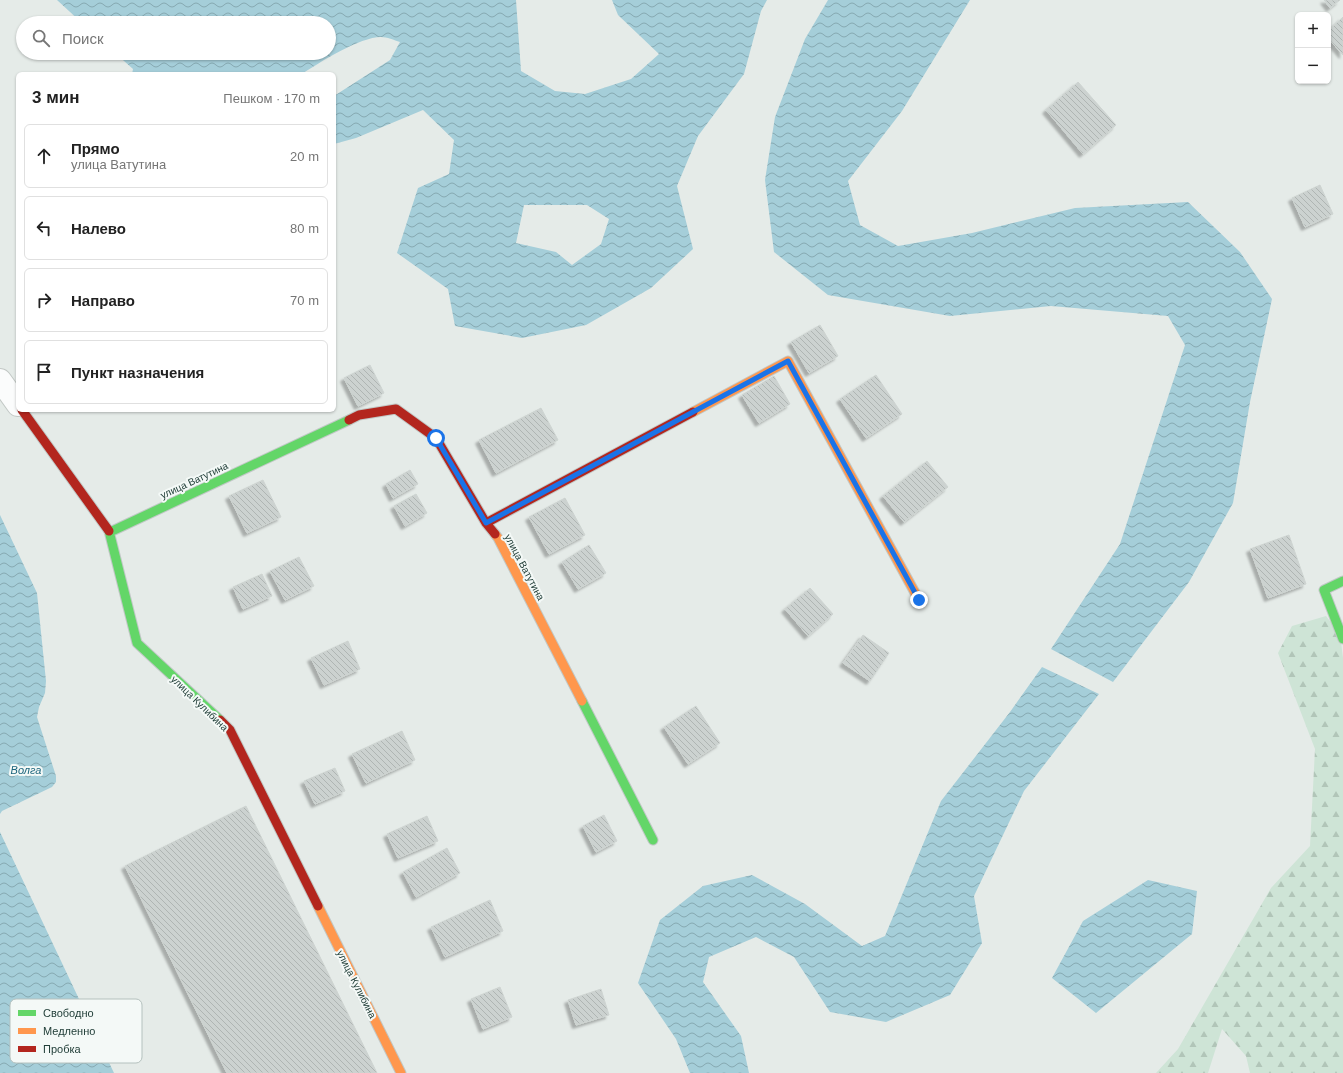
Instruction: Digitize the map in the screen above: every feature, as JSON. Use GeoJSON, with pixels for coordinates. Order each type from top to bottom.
{"type":"FeatureCollection","features":[{"type":"Feature","properties":{"kind":"street"},"geometry":{"type":"LineString","coordinates":[[486,523],[788,361],[919,600]]}},
{"type":"Feature","properties":{"kind":"street"},"geometry":{"type":"LineString","coordinates":[[0,380],[16,402]]}},
{"type":"Feature","properties":{"kind":"street","name":"улица Ватутина"},"geometry":{"type":"LineString","coordinates":[[110,532],[359,415],[396,409],[436,438],[486,523],[498,538],[653,840]]}},
{"type":"Feature","properties":{"kind":"street","name":"улица Кулибина"},"geometry":{"type":"LineString","coordinates":[[23,412],[110,532],[137,643],[230,730],[401,1073]]}},
{"type":"Feature","properties":{"kind":"street"},"geometry":{"type":"LineString","coordinates":[[1343,581],[1324,590],[1343,639]]}},
{"type":"Feature","properties":{"kind":"green space"},"geometry":{"type":"Polygon","coordinates":[[[1326,616],[1340,634],[1343,658],[1343,1073],[1250,1073],[1246,1056],[1222,1029],[1208,1073],[1156,1073],[1178,1049],[1271,888],[1310,846],[1315,749],[1278,653],[1292,626],[1326,616]]]}},
{"type":"Feature","properties":{"kind":"water"},"geometry":{"type":"Polygon","coordinates":[[[57,0],[516,0],[521,71],[555,91],[585,94],[631,79],[659,54],[618,15],[612,0],[767,0],[761,11],[744,74],[698,136],[677,186],[693,249],[651,288],[586,325],[522,338],[455,326],[448,289],[397,253],[418,188],[449,174],[454,140],[423,110],[356,138],[336,143],[336,95],[390,60],[400,42],[381,37],[372,38],[336,53],[336,16],[74,16],[57,0]],[[524,205],[516,243],[556,252],[572,265],[601,244],[609,219],[587,205],[524,205]]]}},
{"type":"Feature","properties":{"kind":"water"},"geometry":{"type":"Polygon","coordinates":[[[828,0],[970,0],[902,111],[848,181],[860,225],[898,246],[972,233],[1075,208],[1188,202],[1240,252],[1272,299],[1250,402],[1233,503],[1189,582],[1113,682],[1051,649],[1120,544],[1185,345],[1168,316],[1051,306],[950,316],[828,295],[774,252],[765,180],[775,117],[805,39],[828,0]]]}},
{"type":"Feature","properties":{"kind":"water"},"geometry":{"type":"Polygon","coordinates":[[[123,60],[324,60],[305,72],[132,72],[133,69],[123,60]]]}},
{"type":"Feature","properties":{"kind":"water","name":"Волга"},"geometry":{"type":"Polygon","coordinates":[[[0,515],[37,593],[46,681],[45,693],[39,707],[37,717],[56,776],[56,782],[52,787],[2,811],[0,814],[0,515]]]}},
{"type":"Feature","properties":{"kind":"water"},"geometry":{"type":"Polygon","coordinates":[[[1042,667],[1099,694],[1024,791],[974,896],[982,943],[950,995],[886,1022],[830,1012],[794,957],[756,937],[709,957],[703,982],[741,1036],[749,1073],[690,1073],[676,1039],[638,983],[660,920],[703,886],[752,875],[805,904],[862,946],[885,936],[941,801],[1010,712],[1042,667]]]}},
{"type":"Feature","properties":{"kind":"water"},"geometry":{"type":"Polygon","coordinates":[[[0,832],[79,999],[10,999],[10,1063],[109,1063],[114,1073],[0,1073],[0,832]]]}},
{"type":"Feature","properties":{"kind":"water"},"geometry":{"type":"Polygon","coordinates":[[[1148,880],[1197,891],[1192,934],[1096,1013],[1052,978],[1083,921],[1148,880]]]}},
{"type":"Feature","properties":{"kind":"building"},"geometry":{"type":"Polygon","coordinates":[[[1324,0],[1340,0],[1330,8],[1324,0]]]}},
{"type":"Feature","properties":{"kind":"building"},"geometry":{"type":"Polygon","coordinates":[[[1343,17],[1343,55],[1331,41],[1331,28],[1343,17]]]}},
{"type":"Feature","properties":{"kind":"building"},"geometry":{"type":"Polygon","coordinates":[[[1078,82],[1116,125],[1083,154],[1046,110],[1078,82]]]}},
{"type":"Feature","properties":{"kind":"building"},"geometry":{"type":"Polygon","coordinates":[[[1320,185],[1333,214],[1305,227],[1292,198],[1320,185]]]}},
{"type":"Feature","properties":{"kind":"building"},"geometry":{"type":"Polygon","coordinates":[[[820,325],[838,356],[809,373],[791,342],[820,325]]]}},
{"type":"Feature","properties":{"kind":"building"},"geometry":{"type":"Polygon","coordinates":[[[370,365],[384,393],[358,406],[344,378],[370,365]]]}},
{"type":"Feature","properties":{"kind":"building"},"geometry":{"type":"Polygon","coordinates":[[[876,375],[902,414],[866,438],[840,399],[876,375]]]}},
{"type":"Feature","properties":{"kind":"building"},"geometry":{"type":"Polygon","coordinates":[[[774,376],[790,404],[759,423],[742,395],[774,376]]]}},
{"type":"Feature","properties":{"kind":"building"},"geometry":{"type":"Polygon","coordinates":[[[541,408],[558,440],[496,473],[479,440],[541,408]]]}},
{"type":"Feature","properties":{"kind":"building"},"geometry":{"type":"Polygon","coordinates":[[[927,461],[948,487],[904,522],[883,496],[927,461]]]}},
{"type":"Feature","properties":{"kind":"building"},"geometry":{"type":"Polygon","coordinates":[[[410,470],[418,484],[393,498],[386,484],[410,470]]]}},
{"type":"Feature","properties":{"kind":"building"},"geometry":{"type":"Polygon","coordinates":[[[263,480],[281,517],[247,533],[229,496],[263,480]]]}},
{"type":"Feature","properties":{"kind":"building"},"geometry":{"type":"Polygon","coordinates":[[[416,494],[427,513],[405,526],[394,506],[416,494]]]}},
{"type":"Feature","properties":{"kind":"building"},"geometry":{"type":"Polygon","coordinates":[[[565,498],[585,535],[549,554],[529,517],[565,498]]]}},
{"type":"Feature","properties":{"kind":"building"},"geometry":{"type":"Polygon","coordinates":[[[1289,535],[1306,584],[1268,598],[1250,549],[1289,535]]]}},
{"type":"Feature","properties":{"kind":"building"},"geometry":{"type":"Polygon","coordinates":[[[589,545],[606,573],[578,589],[562,562],[589,545]]]}},
{"type":"Feature","properties":{"kind":"building"},"geometry":{"type":"Polygon","coordinates":[[[299,557],[314,586],[285,600],[270,571],[299,557]]]}},
{"type":"Feature","properties":{"kind":"building"},"geometry":{"type":"Polygon","coordinates":[[[262,574],[272,596],[243,609],[233,587],[262,574]]]}},
{"type":"Feature","properties":{"kind":"building"},"geometry":{"type":"Polygon","coordinates":[[[810,588],[833,614],[808,636],[785,609],[810,588]]]}},
{"type":"Feature","properties":{"kind":"building"},"geometry":{"type":"Polygon","coordinates":[[[863,635],[889,653],[870,681],[843,663],[863,635]]]}},
{"type":"Feature","properties":{"kind":"building"},"geometry":{"type":"Polygon","coordinates":[[[348,641],[360,669],[324,685],[311,658],[348,641]]]}},
{"type":"Feature","properties":{"kind":"building"},"geometry":{"type":"Polygon","coordinates":[[[696,706],[720,743],[688,764],[664,727],[696,706]]]}},
{"type":"Feature","properties":{"kind":"building"},"geometry":{"type":"Polygon","coordinates":[[[402,731],[415,760],[366,783],[352,754],[402,731]]]}},
{"type":"Feature","properties":{"kind":"building"},"geometry":{"type":"Polygon","coordinates":[[[335,768],[345,791],[315,804],[304,781],[335,768]]]}},
{"type":"Feature","properties":{"kind":"building"},"geometry":{"type":"Polygon","coordinates":[[[246,806],[377,1073],[227,1073],[125,866],[246,806]]]}},
{"type":"Feature","properties":{"kind":"building"},"geometry":{"type":"Polygon","coordinates":[[[604,815],[617,841],[596,852],[583,826],[604,815]]]}},
{"type":"Feature","properties":{"kind":"building"},"geometry":{"type":"Polygon","coordinates":[[[427,816],[438,841],[398,858],[387,834],[427,816]]]}},
{"type":"Feature","properties":{"kind":"building"},"geometry":{"type":"Polygon","coordinates":[[[447,848],[460,873],[416,897],[403,872],[447,848]]]}},
{"type":"Feature","properties":{"kind":"building"},"geometry":{"type":"Polygon","coordinates":[[[490,900],[503,931],[445,957],[431,927],[490,900]]]}},
{"type":"Feature","properties":{"kind":"building"},"geometry":{"type":"Polygon","coordinates":[[[500,987],[512,1017],[483,1029],[471,999],[500,987]]]}},
{"type":"Feature","properties":{"kind":"building"},"geometry":{"type":"Polygon","coordinates":[[[601,989],[609,1015],[576,1025],[568,1000],[601,989]]]}},
{"type":"Feature","properties":{"kind":"traffic: fast"},"geometry":{"type":"LineString","coordinates":[[110,532],[349,420]]}},
{"type":"Feature","properties":{"kind":"traffic: fast"},"geometry":{"type":"LineString","coordinates":[[109,531],[137,643],[220,720]]}},
{"type":"Feature","properties":{"kind":"traffic: fast"},"geometry":{"type":"LineString","coordinates":[[1343,581],[1324,590],[1343,639]]}},
{"type":"Feature","properties":{"kind":"traffic: fast"},"geometry":{"type":"LineString","coordinates":[[582,701],[653,840]]}},
{"type":"Feature","properties":{"kind":"traffic: slow"},"geometry":{"type":"LineString","coordinates":[[693,412],[788,361],[919,600]]}},
{"type":"Feature","properties":{"kind":"traffic: slow"},"geometry":{"type":"LineString","coordinates":[[495,534],[582,701]]}},
{"type":"Feature","properties":{"kind":"traffic: slow"},"geometry":{"type":"LineString","coordinates":[[318,906],[401,1073]]}},
{"type":"Feature","properties":{"kind":"traffic: jam"},"geometry":{"type":"LineString","coordinates":[[349,420],[359,415],[396,409],[436,438],[486,523],[495,534]]}},
{"type":"Feature","properties":{"kind":"traffic: jam"},"geometry":{"type":"LineString","coordinates":[[23,412],[109,531]]}},
{"type":"Feature","properties":{"kind":"traffic: jam"},"geometry":{"type":"LineString","coordinates":[[486,523],[693,412]]}},
{"type":"Feature","properties":{"kind":"traffic: jam"},"geometry":{"type":"LineString","coordinates":[[220,720],[230,730],[318,906]]}},
{"type":"Feature","properties":{"kind":"route"},"geometry":{"type":"LineString","coordinates":[[436,438],[486,523],[788,361],[919,600]]}}]}
